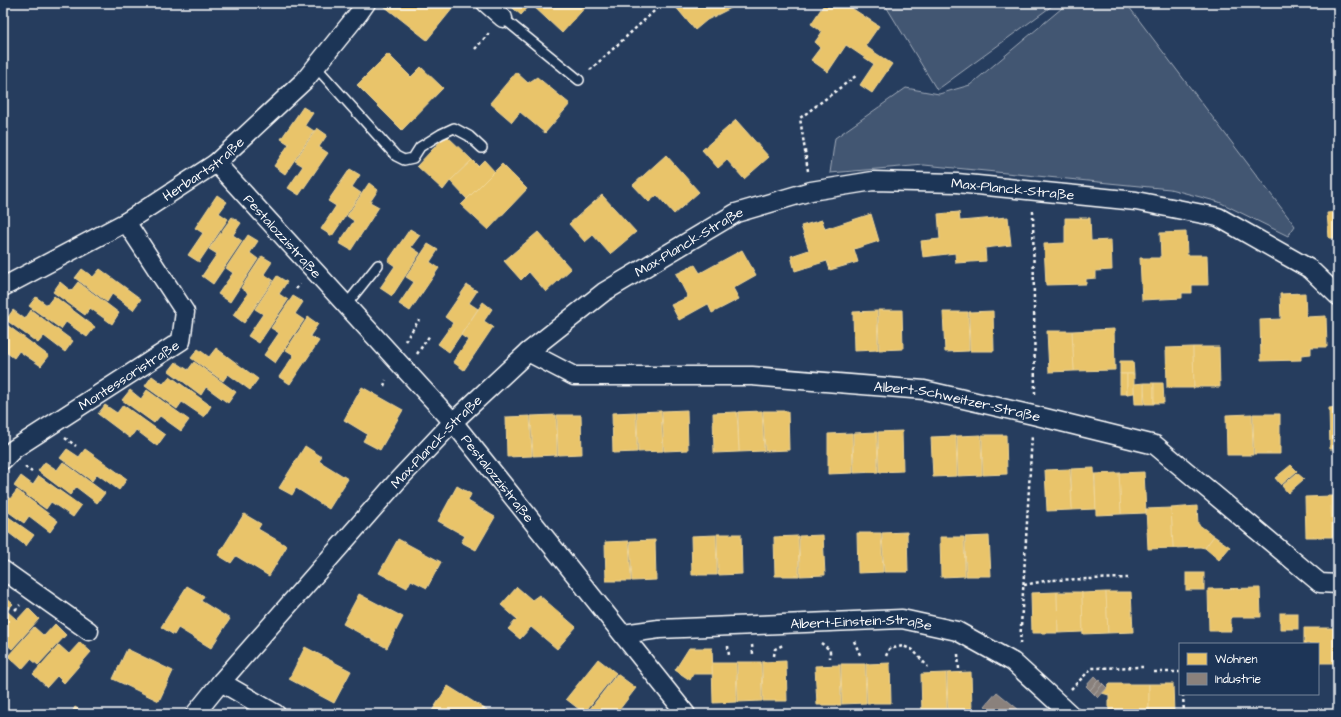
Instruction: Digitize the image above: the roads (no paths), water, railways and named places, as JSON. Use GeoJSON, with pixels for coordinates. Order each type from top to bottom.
{"type":"FeatureCollection","features":[{"type":"Feature","properties":{"kind":"street","name":"Herbartstraße"},"geometry":{"type":"LineString","coordinates":[[3,287],[126,222],[216,163],[305,80],[366,3]]}},
{"type":"Feature","properties":{"kind":"street"},"geometry":{"type":"LineString","coordinates":[[486,3],[503,18]]}},
{"type":"Feature","properties":{"kind":"street","name":"Pestalozzistraße"},"geometry":{"type":"LineString","coordinates":[[216,163],[453,422],[686,714]]}},
{"type":"Feature","properties":{"kind":"street","name":"Max-Planck-Straße"},"geometry":{"type":"LineString","coordinates":[[195,714],[221,682],[400,478],[453,422],[528,352],[604,292],[736,213],[810,191],[873,181],[957,183],[1136,201],[1218,216],[1310,269],[1338,296]]}},
{"type":"Feature","properties":{"kind":"street","name":"Montessoristraße"},"geometry":{"type":"LineString","coordinates":[[3,460],[14,448],[181,342],[185,312],[126,222]]}},
{"type":"Feature","properties":{"kind":"street","name":"Albert-Schweitzer-Straße"},"geometry":{"type":"LineString","coordinates":[[528,352],[574,376],[752,376],[924,390],[1155,444],[1320,583],[1338,584]]}},
{"type":"Feature","properties":{"kind":"street"},"geometry":{"type":"LineString","coordinates":[[3,570],[89,631]]}},
{"type":"Feature","properties":{"kind":"street","name":"Albert-Einstein-Straße"},"geometry":{"type":"LineString","coordinates":[[623,634],[673,628],[902,619],[957,631],[1013,662],[1064,708]]}},
{"type":"Feature","properties":{"kind":"street"},"geometry":{"type":"LineString","coordinates":[[221,682],[276,714]]}},
{"type":"Feature","properties":{"kind":"lane"},"geometry":{"type":"LineString","coordinates":[[503,18],[579,80]]}},
{"type":"Feature","properties":{"kind":"lane"},"geometry":{"type":"LineString","coordinates":[[316,67],[396,156],[404,160],[413,158],[420,147],[454,128],[469,136],[482,148]]}},
{"type":"Feature","properties":{"kind":"lane"},"geometry":{"type":"LineString","coordinates":[[346,305],[378,265]]}}]}
